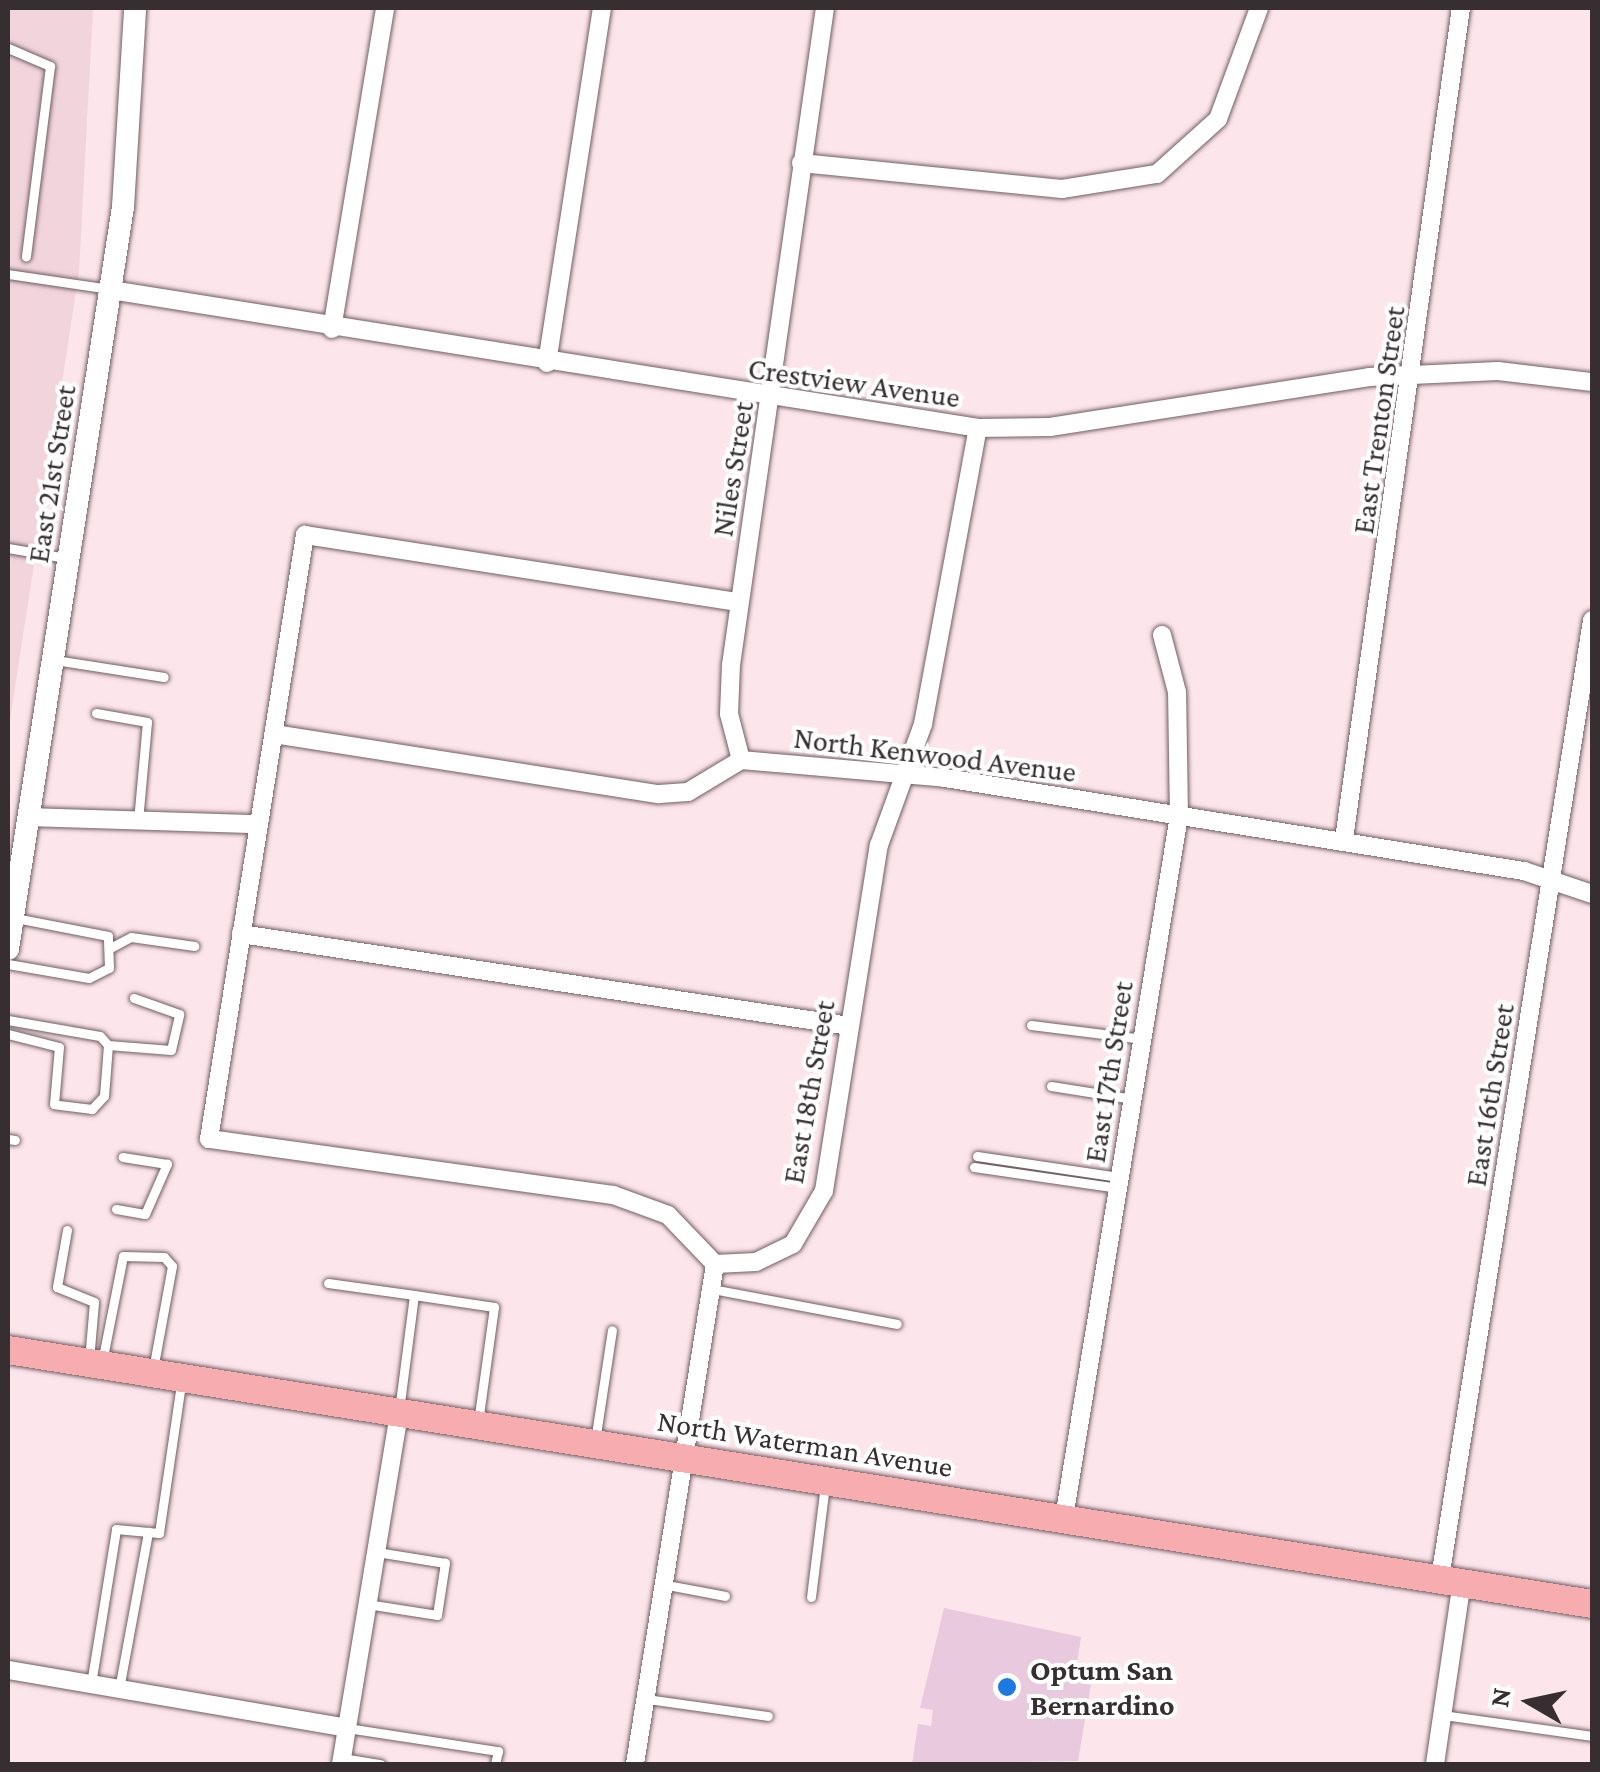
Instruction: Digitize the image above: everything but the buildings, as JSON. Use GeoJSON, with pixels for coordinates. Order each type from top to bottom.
{"type":"FeatureCollection","features":[{"type":"Feature","properties":{"kind":"main road","name":"North Waterman Avenue"},"geometry":{"type":"LineString","coordinates":[[8,1350],[1592,1604]]}},
{"type":"Feature","properties":{"kind":"street","name":"East 21st Street"},"geometry":{"type":"LineString","coordinates":[[8,948],[111,290],[135,8]]}},
{"type":"Feature","properties":{"kind":"street"},"geometry":{"type":"LineString","coordinates":[[332,329],[385,8]]}},
{"type":"Feature","properties":{"kind":"street"},"geometry":{"type":"LineString","coordinates":[[547,363],[602,8]]}},
{"type":"Feature","properties":{"kind":"street","name":"Niles Street"},"geometry":{"type":"LineString","coordinates":[[741,760],[729,714],[739,602],[772,400],[825,8]]}},
{"type":"Feature","properties":{"kind":"street"},"geometry":{"type":"LineString","coordinates":[[801,164],[1062,189],[1157,174],[1218,119],[1260,8]]}},
{"type":"Feature","properties":{"kind":"street","name":"East Trenton Street"},"geometry":{"type":"LineString","coordinates":[[1344,839],[1414,377],[1461,8]]}},
{"type":"Feature","properties":{"kind":"street","name":"Crestview Avenue"},"geometry":{"type":"LineString","coordinates":[[111,290],[772,400],[978,428],[1050,427],[1414,377],[1498,371],[1592,382]]}},
{"type":"Feature","properties":{"kind":"street","name":"East 18th Street"},"geometry":{"type":"LineString","coordinates":[[715,1264],[756,1262],[792,1244],[824,1190],[849,1026],[900,772],[935,674],[978,428]]}},
{"type":"Feature","properties":{"kind":"street"},"geometry":{"type":"LineString","coordinates":[[635,1764],[689,1458],[715,1264],[668,1215],[613,1196],[209,1139],[305,535],[739,602]]}},
{"type":"Feature","properties":{"kind":"street","name":"East 16th Street"},"geometry":{"type":"LineString","coordinates":[[1435,1764],[1451,1580],[1592,620]]}},
{"type":"Feature","properties":{"kind":"street","name":"East 17th Street"},"geometry":{"type":"LineString","coordinates":[[1064,1518],[1179,816],[1176,692],[1162,636]]}},
{"type":"Feature","properties":{"kind":"street"},"geometry":{"type":"LineString","coordinates":[[274,734],[659,794],[688,792],[741,760]]}},
{"type":"Feature","properties":{"kind":"street","name":"North Kenwood Avenue"},"geometry":{"type":"LineString","coordinates":[[741,760],[900,772],[1344,839],[1524,871],[1552,888],[1592,894]]}},
{"type":"Feature","properties":{"kind":"street"},"geometry":{"type":"LineString","coordinates":[[28,817],[257,824]]}},
{"type":"Feature","properties":{"kind":"street"},"geometry":{"type":"LineString","coordinates":[[241,934],[849,1026]]}},
{"type":"Feature","properties":{"kind":"street"},"geometry":{"type":"LineString","coordinates":[[341,1761],[399,1412]]}},
{"type":"Feature","properties":{"kind":"street"},"geometry":{"type":"LineString","coordinates":[[8,1670],[346,1728]]}},
{"type":"Feature","properties":{"kind":"lane"},"geometry":{"type":"LineString","coordinates":[[8,49],[50,66],[26,256]]}},
{"type":"Feature","properties":{"kind":"lane"},"geometry":{"type":"LineString","coordinates":[[8,274],[111,290]]}},
{"type":"Feature","properties":{"kind":"lane"},"geometry":{"type":"LineString","coordinates":[[8,548],[69,558]]}},
{"type":"Feature","properties":{"kind":"lane"},"geometry":{"type":"LineString","coordinates":[[52,660],[164,677]]}},
{"type":"Feature","properties":{"kind":"lane"},"geometry":{"type":"LineString","coordinates":[[96,713],[147,722],[138,820]]}},
{"type":"Feature","properties":{"kind":"lane"},"geometry":{"type":"LineString","coordinates":[[12,917],[96,932],[112,947]]}},
{"type":"Feature","properties":{"kind":"lane"},"geometry":{"type":"LineString","coordinates":[[112,947],[130,936],[194,946]]}},
{"type":"Feature","properties":{"kind":"lane"},"geometry":{"type":"LineString","coordinates":[[8,964],[89,978],[109,968],[112,947]]}},
{"type":"Feature","properties":{"kind":"lane"},"geometry":{"type":"LineString","coordinates":[[8,1020],[108,1045],[171,1050],[179,1014],[134,998]]}},
{"type":"Feature","properties":{"kind":"lane"},"geometry":{"type":"LineString","coordinates":[[1031,1024],[1143,1039]]}},
{"type":"Feature","properties":{"kind":"lane"},"geometry":{"type":"LineString","coordinates":[[8,1034],[52,1040],[54,1104],[92,1109],[104,1096],[108,1045]]}},
{"type":"Feature","properties":{"kind":"lane"},"geometry":{"type":"LineString","coordinates":[[1051,1086],[1132,1099]]}},
{"type":"Feature","properties":{"kind":"lane"},"geometry":{"type":"LineString","coordinates":[[116,1210],[145,1214],[167,1164],[123,1157]]}},
{"type":"Feature","properties":{"kind":"lane"},"geometry":{"type":"LineString","coordinates":[[976,1162],[1119,1183]]}},
{"type":"Feature","properties":{"kind":"lane"},"geometry":{"type":"LineString","coordinates":[[66,1230],[56,1288],[94,1302],[95,1364]]}},
{"type":"Feature","properties":{"kind":"lane"},"geometry":{"type":"LineString","coordinates":[[95,1364],[123,1256],[164,1257],[172,1266],[152,1373]]}},
{"type":"Feature","properties":{"kind":"lane"},"geometry":{"type":"LineString","coordinates":[[328,1283],[494,1307],[478,1425]]}},
{"type":"Feature","properties":{"kind":"lane"},"geometry":{"type":"LineString","coordinates":[[712,1289],[897,1324]]}},
{"type":"Feature","properties":{"kind":"lane"},"geometry":{"type":"LineString","coordinates":[[399,1412],[414,1295]]}},
{"type":"Feature","properties":{"kind":"lane"},"geometry":{"type":"LineString","coordinates":[[594,1444],[612,1330]]}},
{"type":"Feature","properties":{"kind":"lane"},"geometry":{"type":"LineString","coordinates":[[91,1684],[116,1529],[160,1533],[181,1378]]}},
{"type":"Feature","properties":{"kind":"lane"},"geometry":{"type":"LineString","coordinates":[[811,1597],[826,1480]]}},
{"type":"Feature","properties":{"kind":"lane"},"geometry":{"type":"LineString","coordinates":[[120,1690],[148,1532]]}},
{"type":"Feature","properties":{"kind":"lane"},"geometry":{"type":"LineString","coordinates":[[367,1604],[437,1615],[445,1563],[375,1552]]}},
{"type":"Feature","properties":{"kind":"lane"},"geometry":{"type":"LineString","coordinates":[[667,1585],[725,1596]]}},
{"type":"Feature","properties":{"kind":"lane"},"geometry":{"type":"LineString","coordinates":[[647,1699],[768,1716]]}},
{"type":"Feature","properties":{"kind":"lane"},"geometry":{"type":"LineString","coordinates":[[1442,1715],[1592,1736]]}},
{"type":"Feature","properties":{"kind":"lane"},"geometry":{"type":"LineString","coordinates":[[346,1728],[498,1752],[496,1764]]}},
{"type":"Feature","properties":{"kind":"lane"},"geometry":{"type":"LineString","coordinates":[[341,1761],[382,1764]]}},
{"type":"Feature","properties":{"kind":"shaded area"},"geometry":{"type":"Polygon","coordinates":[[[8,8],[93,8],[79,272],[8,733],[8,8]]]}},
{"type":"Feature","properties":{"kind":"place","name":"Optum San Bernardino"},"geometry":{"type":"Point","coordinates":[1007,1687]}}]}
